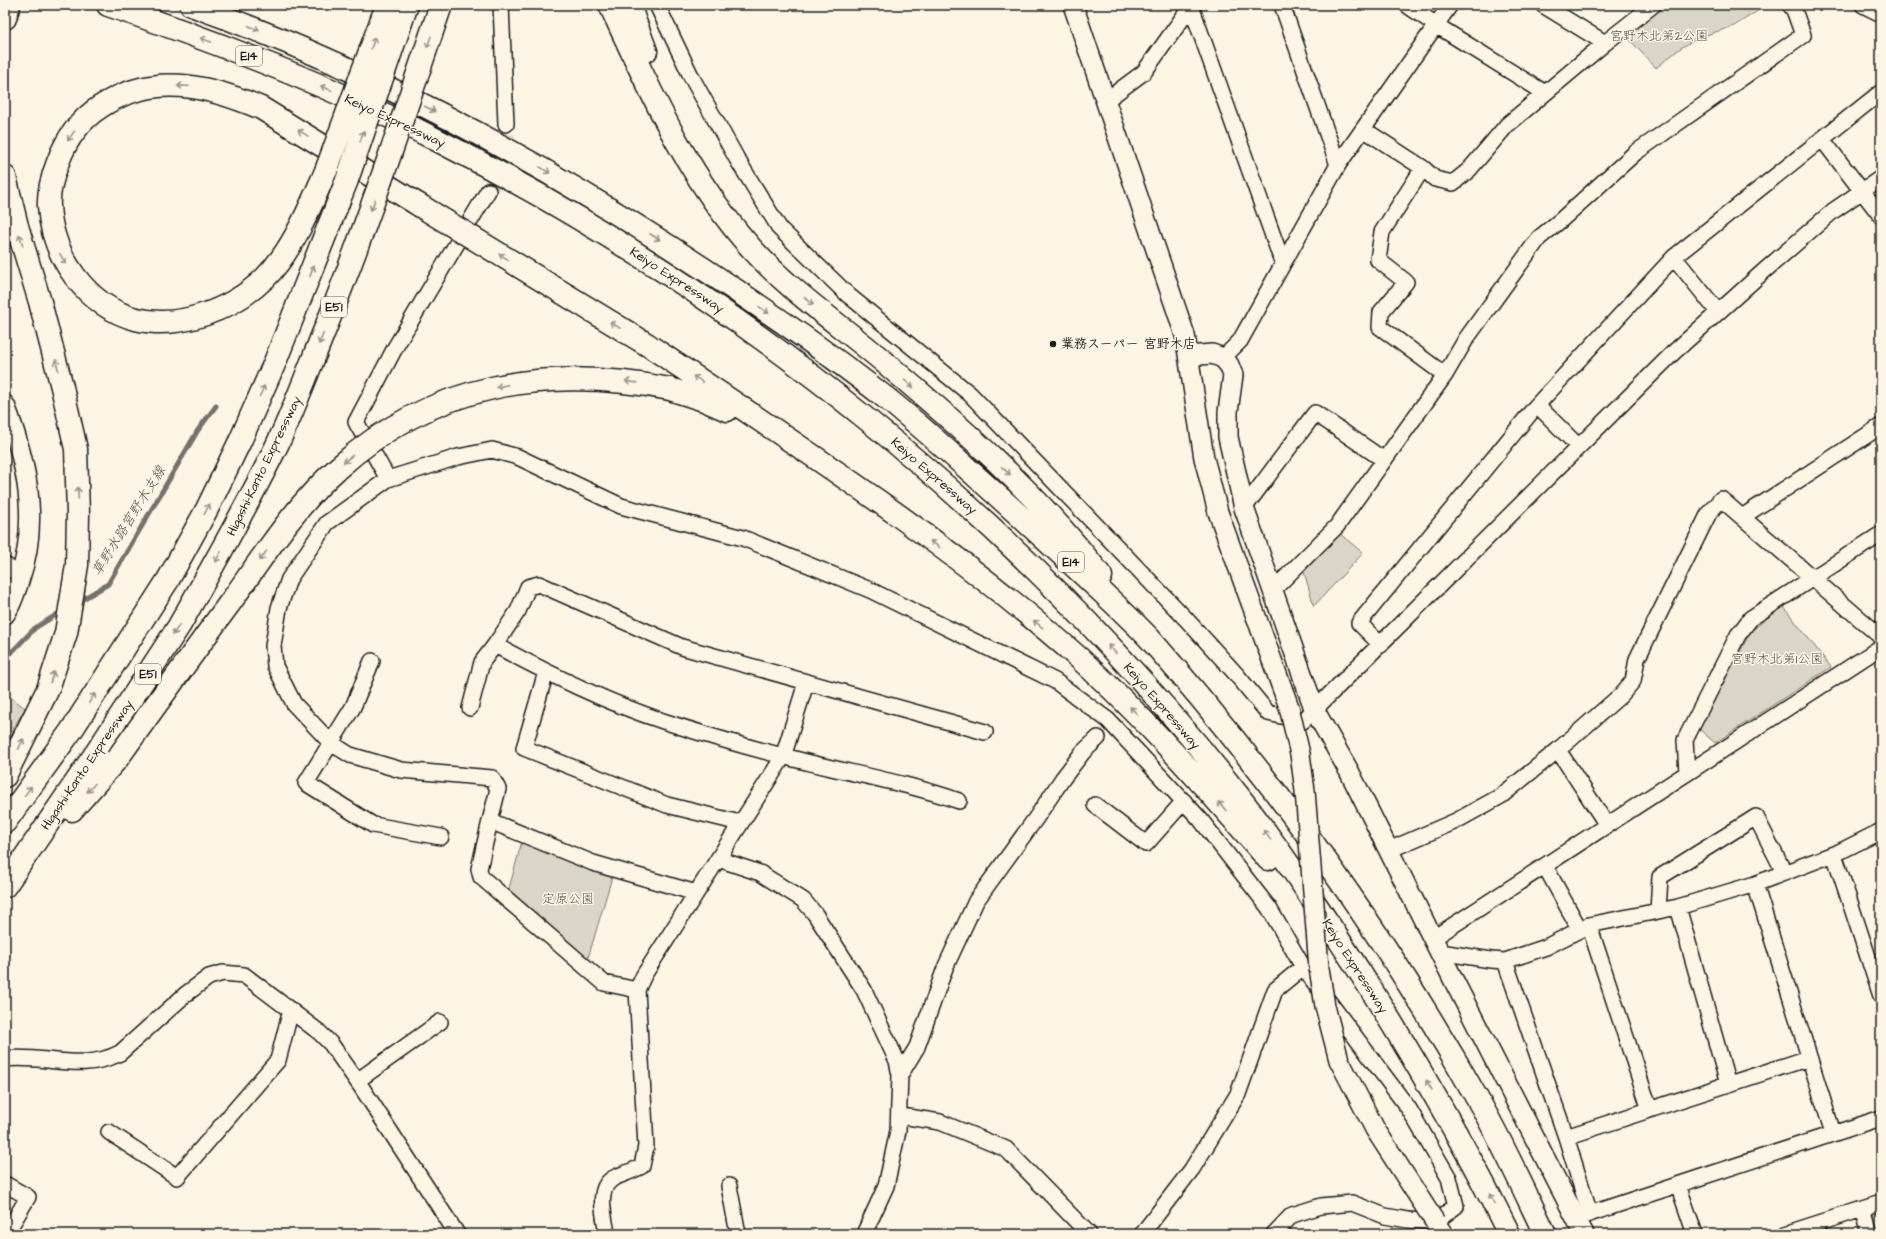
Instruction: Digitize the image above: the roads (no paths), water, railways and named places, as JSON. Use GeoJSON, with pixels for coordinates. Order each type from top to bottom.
{"type":"FeatureCollection","features":[{"type":"Feature","properties":{"kind":"highway","name":"Keiyo Expressway"},"geometry":{"type":"LineString","coordinates":[[108,5],[291,73],[434,138],[526,187],[604,233],[701,295],[780,350],[843,398],[925,466],[1046,578],[1155,697],[1232,788],[1288,863],[1404,1043],[1451,1122],[1509,1234]]}},
{"type":"Feature","properties":{"kind":"highway","name":"Keiyo Expressway"},"geometry":{"type":"LineString","coordinates":[[191,5],[237,21],[342,65],[532,162],[617,213],[712,274],[810,342],[887,399],[1053,546],[1146,635],[1236,744],[1292,816],[1384,946],[1483,1109],[1545,1234]]}},
{"type":"Feature","properties":{"kind":"highway"},"geometry":{"type":"LineString","coordinates":[[387,5],[326,171],[305,218],[283,254],[265,278],[245,295],[218,310],[189,320],[159,321],[136,319],[112,309],[87,291],[73,274],[58,251],[48,205],[52,175],[62,150],[71,134],[94,111],[110,100],[127,92],[145,87],[189,86],[208,89],[233,96],[261,108],[419,205],[648,345],[835,471],[962,563],[1079,658],[1174,752],[1274,865],[1355,965]]}},
{"type":"Feature","properties":{"kind":"highway","name":"E51"},"geometry":{"type":"LineString","coordinates":[[5,822],[71,731],[168,580],[207,509],[241,439],[278,354],[347,180],[407,5]]}},
{"type":"Feature","properties":{"kind":"highway","name":"Higashi-Kanto Expressway"},"geometry":{"type":"LineString","coordinates":[[108,754],[236,524],[278,442],[344,283],[375,198],[441,5]]}},
{"type":"Feature","properties":{"kind":"highway"},"geometry":{"type":"LineString","coordinates":[[610,5],[676,141],[723,214],[753,250],[788,283],[883,361],[948,418],[1027,491],[1083,553],[1146,635]]}},
{"type":"Feature","properties":{"kind":"highway"},"geometry":{"type":"LineString","coordinates":[[629,5],[643,44],[683,136],[704,176],[753,250]]}},
{"type":"Feature","properties":{"kind":"highway"},"geometry":{"type":"LineString","coordinates":[[5,177],[17,226],[40,302],[76,449],[78,532],[77,565],[66,632],[48,689],[5,776]]}},
{"type":"Feature","properties":{"kind":"highway"},"geometry":{"type":"LineString","coordinates":[[10,880],[281,531],[313,493],[337,468],[373,440],[417,414],[449,400],[476,391],[522,381],[598,378],[632,381],[670,389],[704,400],[741,416],[835,471]]}},
{"type":"Feature","properties":{"kind":"street"},"geometry":{"type":"LineString","coordinates":[[501,5],[506,124]]}},
{"type":"Feature","properties":{"kind":"street"},"geometry":{"type":"LineString","coordinates":[[658,5],[692,78],[737,159],[780,229],[848,295],[970,394],[1186,619],[1236,674],[1268,713],[1303,721],[1315,711],[1674,352],[1833,211],[1881,178]]}},
{"type":"Feature","properties":{"kind":"street"},"geometry":{"type":"LineString","coordinates":[[1073,5],[1184,335],[1189,356],[1204,458],[1218,512],[1289,707],[1300,754],[1305,791],[1319,968],[1325,1006],[1339,1060],[1355,1094],[1375,1129],[1439,1228]]}},
{"type":"Feature","properties":{"kind":"street"},"geometry":{"type":"LineString","coordinates":[[1282,5],[1338,165]]}},
{"type":"Feature","properties":{"kind":"street"},"geometry":{"type":"LineString","coordinates":[[1407,5],[1436,25],[1545,92]]}},
{"type":"Feature","properties":{"kind":"street"},"geometry":{"type":"LineString","coordinates":[[1223,358],[1240,341],[1338,165],[1450,5]]}},
{"type":"Feature","properties":{"kind":"street"},"geometry":{"type":"LineString","coordinates":[[1543,5],[1605,43]]}},
{"type":"Feature","properties":{"kind":"street"},"geometry":{"type":"LineString","coordinates":[[1363,129],[1422,168],[1434,179],[1453,183],[1469,170],[1507,125],[1545,92],[1653,5]]}},
{"type":"Feature","properties":{"kind":"street"},"geometry":{"type":"LineString","coordinates":[[1272,591],[1337,526],[1445,375],[1466,339],[1539,238],[1635,153],[1803,35],[1794,10],[1790,5]]}},
{"type":"Feature","properties":{"kind":"street"},"geometry":{"type":"LineString","coordinates":[[1863,5],[1881,14]]}},
{"type":"Feature","properties":{"kind":"street"},"geometry":{"type":"LineString","coordinates":[[1105,100],[1144,72],[1192,6]]}},
{"type":"Feature","properties":{"kind":"street"},"geometry":{"type":"LineString","coordinates":[[1192,6],[1283,264]]}},
{"type":"Feature","properties":{"kind":"street"},"geometry":{"type":"LineString","coordinates":[[1381,645],[1359,623],[1537,405],[1674,257],[1881,92]]}},
{"type":"Feature","properties":{"kind":"street"},"geometry":{"type":"LineString","coordinates":[[1822,139],[1881,216]]}},
{"type":"Feature","properties":{"kind":"street"},"geometry":{"type":"LineString","coordinates":[[1422,168],[1382,232],[1378,260],[1406,282],[1381,312],[1380,327],[1445,375]]}},
{"type":"Feature","properties":{"kind":"street"},"geometry":{"type":"LineString","coordinates":[[388,479],[356,422],[396,346],[488,191]]}},
{"type":"Feature","properties":{"kind":"street"},"geometry":{"type":"LineString","coordinates":[[1674,257],[1718,312]]}},
{"type":"Feature","properties":{"kind":"street"},"geometry":{"type":"LineString","coordinates":[[1189,356],[1212,354],[1223,358],[1233,375],[1228,412],[1228,437],[1244,508],[1315,711],[1349,771],[1476,1025],[1584,1222]]}},
{"type":"Feature","properties":{"kind":"street"},"geometry":{"type":"LineString","coordinates":[[5,405],[17,437],[28,479],[30,523],[21,576],[11,605],[5,614]]}},
{"type":"Feature","properties":{"kind":"street"},"geometry":{"type":"LineString","coordinates":[[1537,405],[1579,447]]}},
{"type":"Feature","properties":{"kind":"street"},"geometry":{"type":"LineString","coordinates":[[1244,508],[1269,477],[1315,413],[1384,460]]}},
{"type":"Feature","properties":{"kind":"street"},"geometry":{"type":"LineString","coordinates":[[1742,517],[1881,426]]}},
{"type":"Feature","properties":{"kind":"street"},"geometry":{"type":"LineString","coordinates":[[637,990],[604,983],[481,877],[478,869],[498,789],[492,778],[401,770],[350,755],[331,743],[294,704],[275,666],[273,646],[279,608],[289,579],[327,523],[388,479],[458,457],[492,450],[518,457],[621,506],[743,538],[870,590],[1055,681],[1108,720],[1200,819],[1269,908],[1303,967],[1409,1109],[1449,1178],[1456,1206],[1439,1228]]}},
{"type":"Feature","properties":{"kind":"street"},"geometry":{"type":"LineString","coordinates":[[1389,850],[1456,822],[1501,796],[1558,750],[1621,694],[1633,681],[1637,659],[1709,513],[1721,499],[1881,637]]}},
{"type":"Feature","properties":{"kind":"street"},"geometry":{"type":"LineString","coordinates":[[1687,773],[1685,740],[1738,635],[1751,618],[1881,534]]}},
{"type":"Feature","properties":{"kind":"street"},"geometry":{"type":"LineString","coordinates":[[5,565],[21,576]]}},
{"type":"Feature","properties":{"kind":"street"},"geometry":{"type":"LineString","coordinates":[[470,708],[482,662],[518,611],[528,587],[539,584],[682,648],[985,732]]}},
{"type":"Feature","properties":{"kind":"street"},"geometry":{"type":"LineString","coordinates":[[495,645],[546,672],[611,701],[663,721],[783,756],[889,781],[959,801]]}},
{"type":"Feature","properties":{"kind":"street"},"geometry":{"type":"LineString","coordinates":[[1436,945],[1545,866],[1881,647]]}},
{"type":"Feature","properties":{"kind":"street"},"geometry":{"type":"LineString","coordinates":[[372,661],[353,707],[306,783],[373,825],[441,837]]}},
{"type":"Feature","properties":{"kind":"street"},"geometry":{"type":"LineString","coordinates":[[546,672],[524,748],[667,805],[740,823]]}},
{"type":"Feature","properties":{"kind":"street"},"geometry":{"type":"LineString","coordinates":[[607,1234],[602,1192],[606,1184],[614,1177],[632,1172],[642,1166],[646,1146],[637,990],[644,975],[783,756],[806,683]]}},
{"type":"Feature","properties":{"kind":"street"},"geometry":{"type":"LineString","coordinates":[[900,1075],[918,1047],[945,968],[976,901],[1063,778],[1083,752],[1098,738]]}},
{"type":"Feature","properties":{"kind":"street"},"geometry":{"type":"LineString","coordinates":[[1558,750],[1607,825]]}},
{"type":"Feature","properties":{"kind":"street"},"geometry":{"type":"LineString","coordinates":[[1095,805],[1146,844],[1184,801]]}},
{"type":"Feature","properties":{"kind":"street"},"geometry":{"type":"LineString","coordinates":[[1658,911],[1660,877],[1756,818],[1784,872]]}},
{"type":"Feature","properties":{"kind":"street"},"geometry":{"type":"LineString","coordinates":[[490,821],[593,863],[696,893]]}},
{"type":"Feature","properties":{"kind":"street"},"geometry":{"type":"LineString","coordinates":[[1436,945],[1491,960],[1505,961],[1546,947],[1584,928],[1678,907],[1755,884],[1834,854],[1881,831]]}},
{"type":"Feature","properties":{"kind":"street"},"geometry":{"type":"LineString","coordinates":[[1834,854],[1881,996]]}},
{"type":"Feature","properties":{"kind":"street"},"geometry":{"type":"LineString","coordinates":[[718,859],[760,873],[803,900],[815,914],[864,990],[897,1061],[900,1075],[899,1118],[886,1186],[864,1234]]}},
{"type":"Feature","properties":{"kind":"street"},"geometry":{"type":"LineString","coordinates":[[1545,866],[1584,928],[1650,1110]]}},
{"type":"Feature","properties":{"kind":"street"},"geometry":{"type":"LineString","coordinates":[[1755,884],[1833,1134]]}},
{"type":"Feature","properties":{"kind":"street"},"geometry":{"type":"LineString","coordinates":[[1678,907],[1728,1084]]}},
{"type":"Feature","properties":{"kind":"street"},"geometry":{"type":"LineString","coordinates":[[1505,961],[1566,1137],[1584,1222]]}},
{"type":"Feature","properties":{"kind":"street"},"geometry":{"type":"LineString","coordinates":[[1142,1234],[1192,1169],[1238,1094],[1275,990],[1303,967]]}},
{"type":"Feature","properties":{"kind":"street"},"geometry":{"type":"LineString","coordinates":[[5,1059],[89,1063],[107,1060],[120,1053],[186,994],[209,977],[223,973],[244,976],[291,1010],[319,1032],[331,1044],[357,1080],[457,1234]]}},
{"type":"Feature","properties":{"kind":"street"},"geometry":{"type":"LineString","coordinates":[[108,1132],[177,1177],[278,1060],[291,1010]]}},
{"type":"Feature","properties":{"kind":"street"},"geometry":{"type":"LineString","coordinates":[[357,1080],[440,1022]]}},
{"type":"Feature","properties":{"kind":"street"},"geometry":{"type":"LineString","coordinates":[[1566,1137],[1809,1058]]}},
{"type":"Feature","properties":{"kind":"street"},"geometry":{"type":"LineString","coordinates":[[899,1118],[908,1117],[940,1122],[1006,1150],[1089,1234]]}},
{"type":"Feature","properties":{"kind":"street"},"geometry":{"type":"LineString","coordinates":[[1584,1222],[1678,1185],[1881,1118]]}},
{"type":"Feature","properties":{"kind":"street"},"geometry":{"type":"LineString","coordinates":[[5,1184],[28,1197],[6,1234]]}},
{"type":"Feature","properties":{"kind":"street"},"geometry":{"type":"LineString","coordinates":[[1678,1185],[1695,1234]]}},
{"type":"Feature","properties":{"kind":"street"},"geometry":{"type":"LineString","coordinates":[[729,1186],[738,1234]]}},
{"type":"Feature","properties":{"kind":"street"},"geometry":{"type":"LineString","coordinates":[[1785,1234],[1881,1203]]}},
{"type":"Feature","properties":{"kind":"street"},"geometry":{"type":"LineString","coordinates":[[1274,1234],[1292,1215],[1321,1206],[1352,1204],[1385,1216],[1439,1228]]}},
{"type":"Feature","properties":{"kind":"street"},"geometry":{"type":"LineString","coordinates":[[1863,1209],[1870,1234]]}},
{"type":"Feature","properties":{"kind":"waterway","name":"草野水路宮野木支線"},"geometry":{"type":"LineString","coordinates":[[78,602],[108,584],[198,430],[216,406]]}},
{"type":"Feature","properties":{"kind":"waterway","name":"草野水路宮野木支線"},"geometry":{"type":"LineString","coordinates":[[5,659],[35,628],[64,610]]}},
{"type":"Feature","properties":{"kind":"tunnel"},"geometry":{"type":"LineString","coordinates":[[488,191],[499,174],[505,160],[507,145],[506,124]]}},
{"type":"Feature","properties":{"kind":"place","name":"業務スーパー 宮野木店"},"geometry":{"type":"Point","coordinates":[1053,344]}},
{"type":"Feature","properties":{"kind":"park label","name":"宮野木北第2公園"},"geometry":{"type":"Point","coordinates":[1659,36]}},
{"type":"Feature","properties":{"kind":"park label","name":"宮野木北第1公園"},"geometry":{"type":"Point","coordinates":[1777,659]}},
{"type":"Feature","properties":{"kind":"park label","name":"定原公園"},"geometry":{"type":"Point","coordinates":[568,899]}}]}
